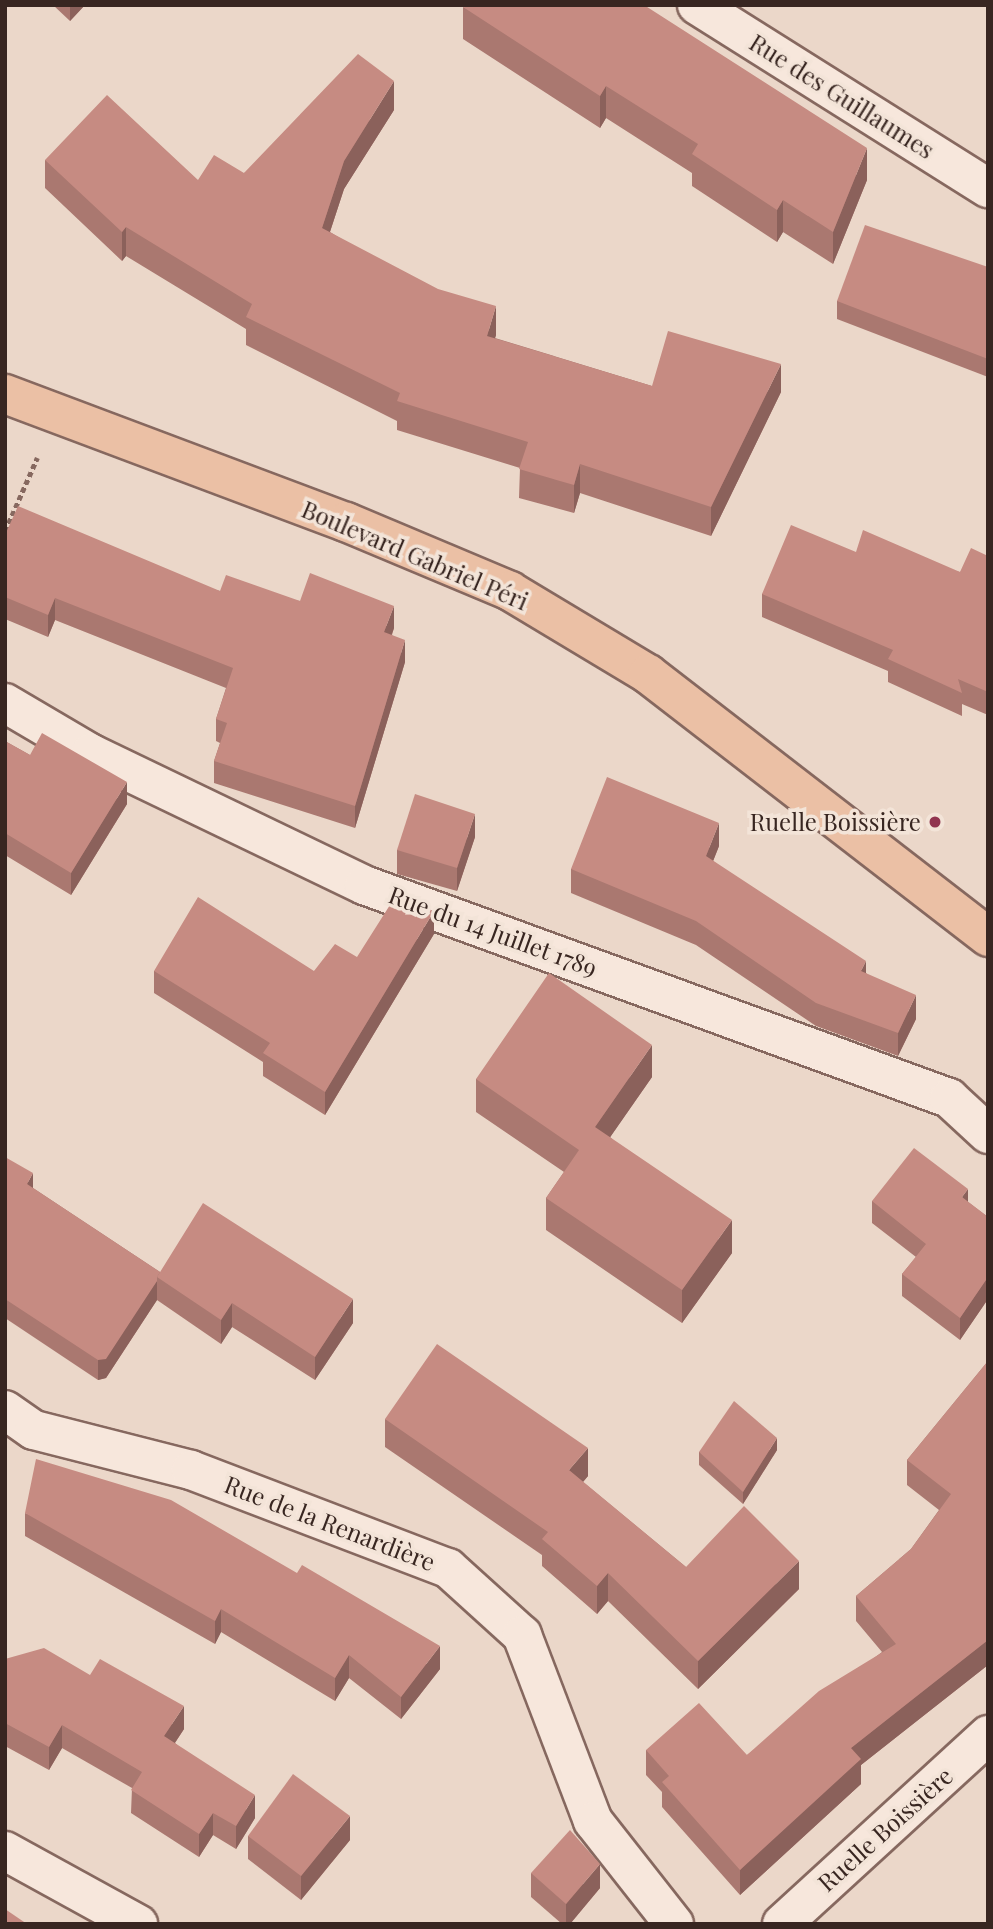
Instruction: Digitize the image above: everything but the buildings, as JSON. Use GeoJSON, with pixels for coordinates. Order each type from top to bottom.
{"type":"FeatureCollection","features":[{"type":"Feature","properties":{"kind":"main road","name":"Boulevard Gabriel Péri"},"geometry":{"type":"LineString","coordinates":[[5,394],[346,522],[509,592],[648,674],[988,937]]}},
{"type":"Feature","properties":{"kind":"street","name":"Rue des Guillaumes"},"geometry":{"type":"LineString","coordinates":[[697,5],[987,186]]}},
{"type":"Feature","properties":{"kind":"street","name":"Rue du 14 Juillet 1789"},"geometry":{"type":"LineString","coordinates":[[5,703],[90,752],[364,885],[949,1098],[988,1134]]}},
{"type":"Feature","properties":{"kind":"street","name":"Rue de la Renardière"},"geometry":{"type":"LineString","coordinates":[[5,1410],[34,1430],[191,1470],[448,1568],[522,1635],[593,1821],[674,1924]]}},
{"type":"Feature","properties":{"kind":"street","name":"Ruelle Boissière"},"geometry":{"type":"LineString","coordinates":[[782,1924],[988,1735]]}},
{"type":"Feature","properties":{"kind":"street"},"geometry":{"type":"LineString","coordinates":[[5,1851],[138,1924]]}},
{"type":"Feature","properties":{"kind":"path"},"geometry":{"type":"LineString","coordinates":[[5,531],[57,414]]}},
{"type":"Feature","properties":{"kind":"place","name":"Ruelle Boissière"},"geometry":{"type":"Point","coordinates":[935,822]}}]}
